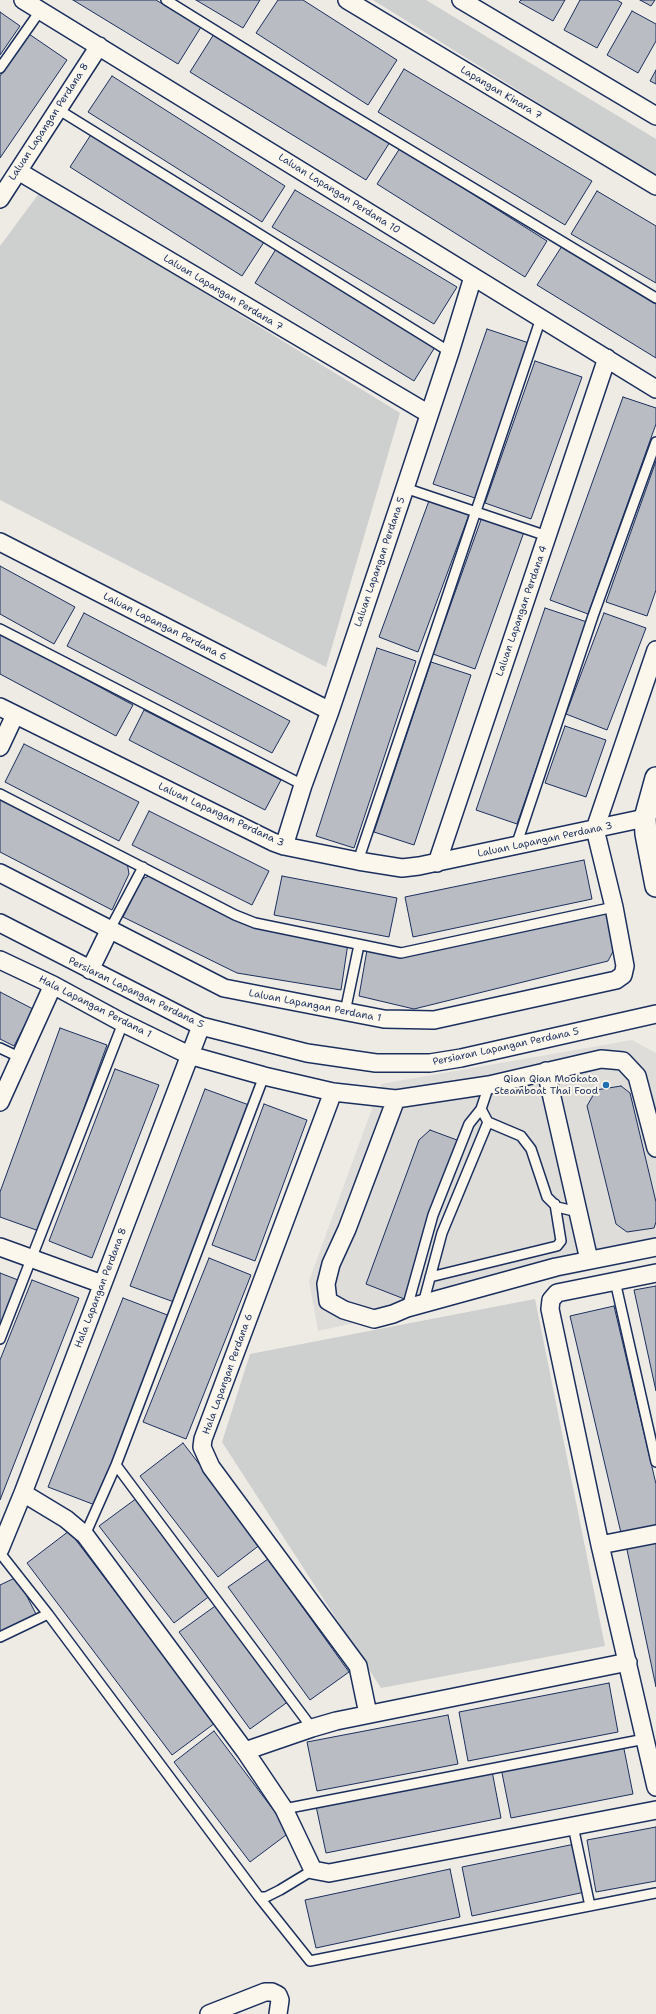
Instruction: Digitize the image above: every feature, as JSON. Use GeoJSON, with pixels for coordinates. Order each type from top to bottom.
{"type":"FeatureCollection","features":[{"type":"Feature","properties":{"kind":"street","name":"Laluan Lapangan Perdana 10"},"geometry":{"type":"LineString","coordinates":[[23,0],[656,389]]}},
{"type":"Feature","properties":{"kind":"street","name":"Lapangan Kinara 7"},"geometry":{"type":"LineString","coordinates":[[347,0],[656,186]]}},
{"type":"Feature","properties":{"kind":"street"},"geometry":{"type":"LineString","coordinates":[[461,0],[656,116]]}},
{"type":"Feature","properties":{"kind":"street","name":"Laluan Lapangan Perdana 8"},"geometry":{"type":"LineString","coordinates":[[0,198],[59,110],[99,46]]}},
{"type":"Feature","properties":{"kind":"street","name":"Laluan Lapangan Perdana 7"},"geometry":{"type":"LineString","coordinates":[[18,171],[429,414]]}},
{"type":"Feature","properties":{"kind":"street","name":"Laluan Lapangan Perdana 5"},"geometry":{"type":"LineString","coordinates":[[284,846],[303,785],[330,711],[405,488],[473,277]]}},
{"type":"Feature","properties":{"kind":"street","name":"Laluan Lapangan Perdana 4"},"geometry":{"type":"LineString","coordinates":[[437,864],[607,358]]}},
{"type":"Feature","properties":{"kind":"street","name":"Laluan Lapangan Perdana 6"},"geometry":{"type":"LineString","coordinates":[[0,542],[330,711]]}},
{"type":"Feature","properties":{"kind":"street"},"geometry":{"type":"LineString","coordinates":[[595,829],[656,650]]}},
{"type":"Feature","properties":{"kind":"street","name":"Laluan Lapangan Perdana 3"},"geometry":{"type":"LineString","coordinates":[[0,707],[284,846],[358,861],[402,868],[437,864],[645,818]]}},
{"type":"Feature","properties":{"kind":"street"},"geometry":{"type":"LineString","coordinates":[[0,748],[15,715]]}},
{"type":"Feature","properties":{"kind":"street"},"geometry":{"type":"LineString","coordinates":[[656,778],[645,818],[646,834],[656,886]]}},
{"type":"Feature","properties":{"kind":"street","name":"Laluan Lapangan Perdana 1"},"geometry":{"type":"LineString","coordinates":[[0,873],[109,931],[224,988],[384,1020],[434,1020],[616,980],[623,975],[625,966],[614,907],[595,829]]}},
{"type":"Feature","properties":{"kind":"street","name":"Persiaran Lapangan Perdana 5"},"geometry":{"type":"LineString","coordinates":[[0,923],[201,1026],[307,1053],[376,1063],[430,1063],[462,1058],[656,1014]]}},
{"type":"Feature","properties":{"kind":"street"},"geometry":{"type":"LineString","coordinates":[[90,970],[109,931]]}},
{"type":"Feature","properties":{"kind":"street","name":"Hala Lapangan Perdana 1"},"geometry":{"type":"LineString","coordinates":[[0,960],[53,985],[124,1023],[189,1055],[264,1076],[333,1092],[396,1099],[489,1085],[601,1059],[623,1061],[637,1076],[656,1148]]}},
{"type":"Feature","properties":{"kind":"street"},"geometry":{"type":"LineString","coordinates":[[0,1102],[19,1057],[53,985]]}},
{"type":"Feature","properties":{"kind":"street","name":"Hala Lapangan Perdana 8"},"geometry":{"type":"LineString","coordinates":[[0,1549],[23,1493],[201,1026]]}},
{"type":"Feature","properties":{"kind":"street"},"geometry":{"type":"LineString","coordinates":[[546,1071],[589,1260]]}},
{"type":"Feature","properties":{"kind":"street","name":"Hala Lapangan Perdana 6"},"geometry":{"type":"LineString","coordinates":[[333,1092],[203,1439],[202,1447],[211,1467],[358,1666],[368,1714]]}},
{"type":"Feature","properties":{"kind":"street"},"geometry":{"type":"LineString","coordinates":[[396,1099],[331,1264],[326,1284],[328,1301],[344,1310],[374,1319],[415,1306],[589,1260],[656,1247]]}},
{"type":"Feature","properties":{"kind":"street"},"geometry":{"type":"LineString","coordinates":[[0,1247],[102,1284]]}},
{"type":"Feature","properties":{"kind":"street"},"geometry":{"type":"LineString","coordinates":[[656,1273],[557,1293],[551,1300],[550,1309],[600,1545],[656,1787]]}},
{"type":"Feature","properties":{"kind":"street"},"geometry":{"type":"LineString","coordinates":[[23,1493],[66,1519],[85,1536],[245,1751],[284,1810],[313,1870],[329,1873],[656,1810]]}},
{"type":"Feature","properties":{"kind":"street"},"geometry":{"type":"LineString","coordinates":[[600,1545],[656,1534]]}},
{"type":"Feature","properties":{"kind":"street"},"geometry":{"type":"LineString","coordinates":[[245,1751],[312,1728],[368,1714],[628,1662]]}},
{"type":"Feature","properties":{"kind":"street"},"geometry":{"type":"LineString","coordinates":[[209,2014],[266,1992],[272,1992],[278,1995],[280,2000],[278,2014]]}},
{"type":"Feature","properties":{"kind":"lane"},"geometry":{"type":"LineString","coordinates":[[166,0],[332,103],[656,298]]}},
{"type":"Feature","properties":{"kind":"lane"},"geometry":{"type":"LineString","coordinates":[[0,68],[40,11]]}},
{"type":"Feature","properties":{"kind":"lane"},"geometry":{"type":"LineString","coordinates":[[59,110],[450,352]]}},
{"type":"Feature","properties":{"kind":"lane"},"geometry":{"type":"LineString","coordinates":[[358,861],[541,318]]}},
{"type":"Feature","properties":{"kind":"lane"},"geometry":{"type":"LineString","coordinates":[[516,846],[593,616],[656,442]]}},
{"type":"Feature","properties":{"kind":"lane"},"geometry":{"type":"LineString","coordinates":[[405,488],[547,536]]}},
{"type":"Feature","properties":{"kind":"lane"},"geometry":{"type":"LineString","coordinates":[[0,630],[303,785]]}},
{"type":"Feature","properties":{"kind":"lane"},"geometry":{"type":"LineString","coordinates":[[0,794],[235,915],[255,923],[401,954],[614,907]]}},
{"type":"Feature","properties":{"kind":"lane"},"geometry":{"type":"LineString","coordinates":[[109,931],[143,867]]}},
{"type":"Feature","properties":{"kind":"lane"},"geometry":{"type":"LineString","coordinates":[[345,1012],[359,945]]}},
{"type":"Feature","properties":{"kind":"lane"},"geometry":{"type":"LineString","coordinates":[[0,1339],[124,1023]]}},
{"type":"Feature","properties":{"kind":"lane"},"geometry":{"type":"LineString","coordinates":[[0,1048],[19,1057]]}},
{"type":"Feature","properties":{"kind":"lane"},"geometry":{"type":"LineString","coordinates":[[85,1536],[116,1465],[264,1076]]}},
{"type":"Feature","properties":{"kind":"lane"},"geometry":{"type":"LineString","coordinates":[[415,1306],[433,1215],[469,1124],[481,1109],[489,1085]]}},
{"type":"Feature","properties":{"kind":"lane"},"geometry":{"type":"LineString","coordinates":[[481,1109],[488,1122],[521,1136],[531,1149],[547,1197],[557,1207],[578,1212]]}},
{"type":"Feature","properties":{"kind":"lane"},"geometry":{"type":"LineString","coordinates":[[415,1306],[430,1277],[442,1233],[488,1122]]}},
{"type":"Feature","properties":{"kind":"lane"},"geometry":{"type":"LineString","coordinates":[[430,1277],[557,1246],[561,1241],[555,1204]]}},
{"type":"Feature","properties":{"kind":"lane"},"geometry":{"type":"LineString","coordinates":[[615,1281],[656,1462]]}},
{"type":"Feature","properties":{"kind":"lane"},"geometry":{"type":"LineString","coordinates":[[116,1465],[312,1728]]}},
{"type":"Feature","properties":{"kind":"lane"},"geometry":{"type":"LineString","coordinates":[[0,1554],[48,1614],[259,1897],[310,1961],[656,1893]]}},
{"type":"Feature","properties":{"kind":"lane"},"geometry":{"type":"LineString","coordinates":[[0,1637],[48,1614]]}},
{"type":"Feature","properties":{"kind":"lane"},"geometry":{"type":"LineString","coordinates":[[284,1810],[645,1739]]}},
{"type":"Feature","properties":{"kind":"lane"},"geometry":{"type":"LineString","coordinates":[[573,1826],[590,1906]]}},
{"type":"Feature","properties":{"kind":"lane"},"geometry":{"type":"LineString","coordinates":[[259,1897],[266,1897],[313,1870]]}},
{"type":"Feature","properties":{"kind":"shaded area"},"geometry":{"type":"Polygon","coordinates":[[[373,0],[426,0],[656,139],[656,176],[373,0]]]}},
{"type":"Feature","properties":{"kind":"shaded area"},"geometry":{"type":"Polygon","coordinates":[[[40,192],[400,413],[326,667],[0,500],[0,246],[40,192]]]}},
{"type":"Feature","properties":{"kind":"shaded area"},"geometry":{"type":"Polygon","coordinates":[[[632,1040],[656,1053],[656,1256],[318,1331],[309,1281],[381,1084],[632,1040]]]}},
{"type":"Feature","properties":{"kind":"shaded area"},"geometry":{"type":"Polygon","coordinates":[[[535,1299],[605,1646],[381,1688],[222,1442],[250,1354],[535,1299]]]}},
{"type":"Feature","properties":{"kind":"building"},"geometry":{"type":"Polygon","coordinates":[[[73,0],[156,0],[201,27],[178,64],[73,0]]]}},
{"type":"Feature","properties":{"kind":"building"},"geometry":{"type":"Polygon","coordinates":[[[196,0],[260,0],[243,28],[196,0]]]}},
{"type":"Feature","properties":{"kind":"building"},"geometry":{"type":"Polygon","coordinates":[[[278,0],[303,0],[397,60],[368,105],[256,33],[278,0]]]}},
{"type":"Feature","properties":{"kind":"building"},"geometry":{"type":"Polygon","coordinates":[[[521,0],[565,0],[553,21],[519,2],[521,0]]]}},
{"type":"Feature","properties":{"kind":"building"},"geometry":{"type":"Polygon","coordinates":[[[580,0],[617,0],[622,3],[597,48],[564,30],[580,0]]]}},
{"type":"Feature","properties":{"kind":"building"},"geometry":{"type":"Polygon","coordinates":[[[640,0],[655,0],[651,6],[640,0]]]}},
{"type":"Feature","properties":{"kind":"building"},"geometry":{"type":"Polygon","coordinates":[[[632,11],[656,24],[656,41],[638,73],[607,55],[632,11]]]}},
{"type":"Feature","properties":{"kind":"building"},"geometry":{"type":"Polygon","coordinates":[[[0,12],[20,26],[0,55],[0,12]]]}},
{"type":"Feature","properties":{"kind":"building"},"geometry":{"type":"Polygon","coordinates":[[[29,34],[67,60],[0,158],[0,76],[29,34]]]}},
{"type":"Feature","properties":{"kind":"building"},"geometry":{"type":"Polygon","coordinates":[[[214,34],[390,142],[366,180],[190,72],[214,34]]]}},
{"type":"Feature","properties":{"kind":"building"},"geometry":{"type":"Polygon","coordinates":[[[404,69],[592,181],[565,225],[378,112],[404,69]]]}},
{"type":"Feature","properties":{"kind":"building"},"geometry":{"type":"Polygon","coordinates":[[[656,70],[656,84],[650,81],[656,70]]]}},
{"type":"Feature","properties":{"kind":"building"},"geometry":{"type":"Polygon","coordinates":[[[112,76],[285,186],[262,222],[88,112],[112,76]]]}},
{"type":"Feature","properties":{"kind":"building"},"geometry":{"type":"Polygon","coordinates":[[[92,133],[264,242],[242,276],[70,167],[92,133]]]}},
{"type":"Feature","properties":{"kind":"building"},"geometry":{"type":"Polygon","coordinates":[[[400,148],[547,241],[525,277],[377,184],[400,148]]]}},
{"type":"Feature","properties":{"kind":"building"},"geometry":{"type":"Polygon","coordinates":[[[295,190],[457,287],[434,324],[272,227],[295,190]]]}},
{"type":"Feature","properties":{"kind":"building"},"geometry":{"type":"Polygon","coordinates":[[[597,191],[656,226],[656,283],[571,234],[597,191]]]}},
{"type":"Feature","properties":{"kind":"building"},"geometry":{"type":"Polygon","coordinates":[[[562,246],[656,304],[656,358],[537,285],[562,246]]]}},
{"type":"Feature","properties":{"kind":"building"},"geometry":{"type":"Polygon","coordinates":[[[276,249],[435,347],[414,381],[255,283],[276,249]]]}},
{"type":"Feature","properties":{"kind":"building"},"geometry":{"type":"Polygon","coordinates":[[[487,329],[529,343],[475,498],[433,484],[487,329]]]}},
{"type":"Feature","properties":{"kind":"building"},"geometry":{"type":"Polygon","coordinates":[[[535,361],[582,377],[531,519],[485,503],[535,361]]]}},
{"type":"Feature","properties":{"kind":"building"},"geometry":{"type":"Polygon","coordinates":[[[623,397],[656,408],[656,424],[588,614],[550,600],[623,397]]]}},
{"type":"Feature","properties":{"kind":"building"},"geometry":{"type":"Polygon","coordinates":[[[656,461],[656,590],[647,616],[606,602],[656,461]]]}},
{"type":"Feature","properties":{"kind":"building"},"geometry":{"type":"Polygon","coordinates":[[[430,498],[470,512],[418,652],[379,637],[430,498]]]}},
{"type":"Feature","properties":{"kind":"building"},"geometry":{"type":"Polygon","coordinates":[[[482,517],[524,532],[475,669],[433,654],[482,517]]]}},
{"type":"Feature","properties":{"kind":"building"},"geometry":{"type":"Polygon","coordinates":[[[0,566],[75,607],[54,644],[0,614],[0,566]]]}},
{"type":"Feature","properties":{"kind":"building"},"geometry":{"type":"Polygon","coordinates":[[[545,608],[587,622],[517,824],[476,810],[545,608]]]}},
{"type":"Feature","properties":{"kind":"building"},"geometry":{"type":"Polygon","coordinates":[[[84,613],[290,721],[272,753],[67,646],[84,613]]]}},
{"type":"Feature","properties":{"kind":"building"},"geometry":{"type":"Polygon","coordinates":[[[604,613],[646,628],[607,730],[566,714],[604,613]]]}},
{"type":"Feature","properties":{"kind":"building"},"geometry":{"type":"Polygon","coordinates":[[[0,633],[133,705],[116,736],[0,674],[0,633]]]}},
{"type":"Feature","properties":{"kind":"building"},"geometry":{"type":"Polygon","coordinates":[[[377,648],[416,661],[354,848],[316,836],[377,648]]]}},
{"type":"Feature","properties":{"kind":"building"},"geometry":{"type":"Polygon","coordinates":[[[431,662],[471,675],[414,845],[374,832],[431,662]]]}},
{"type":"Feature","properties":{"kind":"building"},"geometry":{"type":"Polygon","coordinates":[[[144,710],[281,780],[265,810],[129,740],[144,710]]]}},
{"type":"Feature","properties":{"kind":"building"},"geometry":{"type":"Polygon","coordinates":[[[565,726],[606,740],[586,797],[545,783],[565,726]]]}},
{"type":"Feature","properties":{"kind":"building"},"geometry":{"type":"Polygon","coordinates":[[[24,744],[139,802],[119,841],[5,782],[24,744]]]}},
{"type":"Feature","properties":{"kind":"building"},"geometry":{"type":"Polygon","coordinates":[[[0,795],[127,862],[129,874],[112,910],[0,852],[0,795]]]}},
{"type":"Feature","properties":{"kind":"building"},"geometry":{"type":"Polygon","coordinates":[[[149,811],[269,871],[252,905],[132,845],[149,811]]]}},
{"type":"Feature","properties":{"kind":"building"},"geometry":{"type":"Polygon","coordinates":[[[584,860],[592,899],[413,937],[405,897],[584,860]]]}},
{"type":"Feature","properties":{"kind":"building"},"geometry":{"type":"Polygon","coordinates":[[[154,874],[250,926],[348,943],[341,990],[237,973],[123,917],[142,879],[154,874]]]}},
{"type":"Feature","properties":{"kind":"building"},"geometry":{"type":"Polygon","coordinates":[[[282,876],[397,898],[389,937],[274,915],[282,876]]]}},
{"type":"Feature","properties":{"kind":"building"},"geometry":{"type":"Polygon","coordinates":[[[608,913],[618,942],[608,961],[414,1009],[359,996],[367,950],[401,956],[608,913]]]}},
{"type":"Feature","properties":{"kind":"building"},"geometry":{"type":"Polygon","coordinates":[[[0,992],[33,1009],[14,1046],[0,1039],[0,992]]]}},
{"type":"Feature","properties":{"kind":"building"},"geometry":{"type":"Polygon","coordinates":[[[60,1028],[107,1045],[39,1231],[0,1217],[0,1192],[60,1028]]]}},
{"type":"Feature","properties":{"kind":"building"},"geometry":{"type":"Polygon","coordinates":[[[115,1069],[159,1085],[92,1258],[49,1241],[115,1069]]]}},
{"type":"Feature","properties":{"kind":"building"},"geometry":{"type":"Polygon","coordinates":[[[621,1086],[630,1093],[656,1202],[656,1222],[654,1228],[627,1232],[616,1224],[587,1106],[596,1090],[621,1086]]]}},
{"type":"Feature","properties":{"kind":"building"},"geometry":{"type":"Polygon","coordinates":[[[205,1089],[249,1105],[174,1302],[130,1286],[205,1089]]]}},
{"type":"Feature","properties":{"kind":"building"},"geometry":{"type":"Polygon","coordinates":[[[264,1104],[307,1120],[255,1261],[212,1245],[264,1104]]]}},
{"type":"Feature","properties":{"kind":"building"},"geometry":{"type":"Polygon","coordinates":[[[430,1130],[465,1143],[407,1300],[366,1284],[419,1140],[430,1130]]]}},
{"type":"Feature","properties":{"kind":"building"},"geometry":{"type":"Polygon","coordinates":[[[209,1258],[251,1275],[186,1439],[143,1422],[209,1258]]]}},
{"type":"Feature","properties":{"kind":"building"},"geometry":{"type":"Polygon","coordinates":[[[0,1273],[18,1280],[0,1327],[0,1273]]]}},
{"type":"Feature","properties":{"kind":"building"},"geometry":{"type":"Polygon","coordinates":[[[32,1280],[79,1298],[0,1500],[0,1360],[32,1280]]]}},
{"type":"Feature","properties":{"kind":"building"},"geometry":{"type":"Polygon","coordinates":[[[656,1286],[656,1391],[634,1290],[656,1286]]]}},
{"type":"Feature","properties":{"kind":"building"},"geometry":{"type":"Polygon","coordinates":[[[123,1298],[170,1316],[95,1505],[48,1487],[123,1298]]]}},
{"type":"Feature","properties":{"kind":"building"},"geometry":{"type":"Polygon","coordinates":[[[614,1306],[656,1484],[656,1525],[621,1533],[570,1316],[614,1306]]]}},
{"type":"Feature","properties":{"kind":"building"},"geometry":{"type":"Polygon","coordinates":[[[183,1443],[261,1544],[218,1577],[140,1476],[183,1443]]]}},
{"type":"Feature","properties":{"kind":"building"},"geometry":{"type":"Polygon","coordinates":[[[137,1498],[211,1595],[174,1623],[99,1526],[137,1498]]]}},
{"type":"Feature","properties":{"kind":"building"},"geometry":{"type":"Polygon","coordinates":[[[69,1531],[215,1723],[172,1755],[27,1563],[69,1531]]]}},
{"type":"Feature","properties":{"kind":"building"},"geometry":{"type":"Polygon","coordinates":[[[656,1539],[656,1687],[626,1545],[656,1539]]]}},
{"type":"Feature","properties":{"kind":"building"},"geometry":{"type":"Polygon","coordinates":[[[268,1559],[349,1672],[310,1700],[228,1587],[268,1559]]]}},
{"type":"Feature","properties":{"kind":"building"},"geometry":{"type":"Polygon","coordinates":[[[17,1577],[37,1616],[0,1634],[0,1585],[17,1577]]]}},
{"type":"Feature","properties":{"kind":"building"},"geometry":{"type":"Polygon","coordinates":[[[218,1604],[289,1701],[250,1729],[179,1632],[218,1604]]]}},
{"type":"Feature","properties":{"kind":"building"},"geometry":{"type":"Polygon","coordinates":[[[609,1683],[618,1732],[468,1761],[459,1712],[609,1683]]]}},
{"type":"Feature","properties":{"kind":"building"},"geometry":{"type":"Polygon","coordinates":[[[448,1715],[458,1764],[317,1791],[307,1742],[448,1715]]]}},
{"type":"Feature","properties":{"kind":"building"},"geometry":{"type":"Polygon","coordinates":[[[214,1731],[290,1832],[250,1862],[174,1762],[214,1731]]]}},
{"type":"Feature","properties":{"kind":"building"},"geometry":{"type":"Polygon","coordinates":[[[623,1744],[633,1794],[511,1818],[501,1768],[623,1744]]]}},
{"type":"Feature","properties":{"kind":"building"},"geometry":{"type":"Polygon","coordinates":[[[492,1771],[501,1818],[326,1853],[316,1806],[492,1771]]]}},
{"type":"Feature","properties":{"kind":"building"},"geometry":{"type":"Polygon","coordinates":[[[656,1827],[656,1881],[596,1892],[587,1840],[656,1827]]]}},
{"type":"Feature","properties":{"kind":"building"},"geometry":{"type":"Polygon","coordinates":[[[575,1844],[585,1892],[472,1916],[462,1867],[575,1844]]]}},
{"type":"Feature","properties":{"kind":"building"},"geometry":{"type":"Polygon","coordinates":[[[450,1869],[460,1917],[316,1948],[305,1900],[450,1869]]]}},
{"type":"Feature","properties":{"kind":"place","name":"Qian Qian Mookata Steamboat Thai Food"},"geometry":{"type":"Point","coordinates":[606,1085]}}]}
